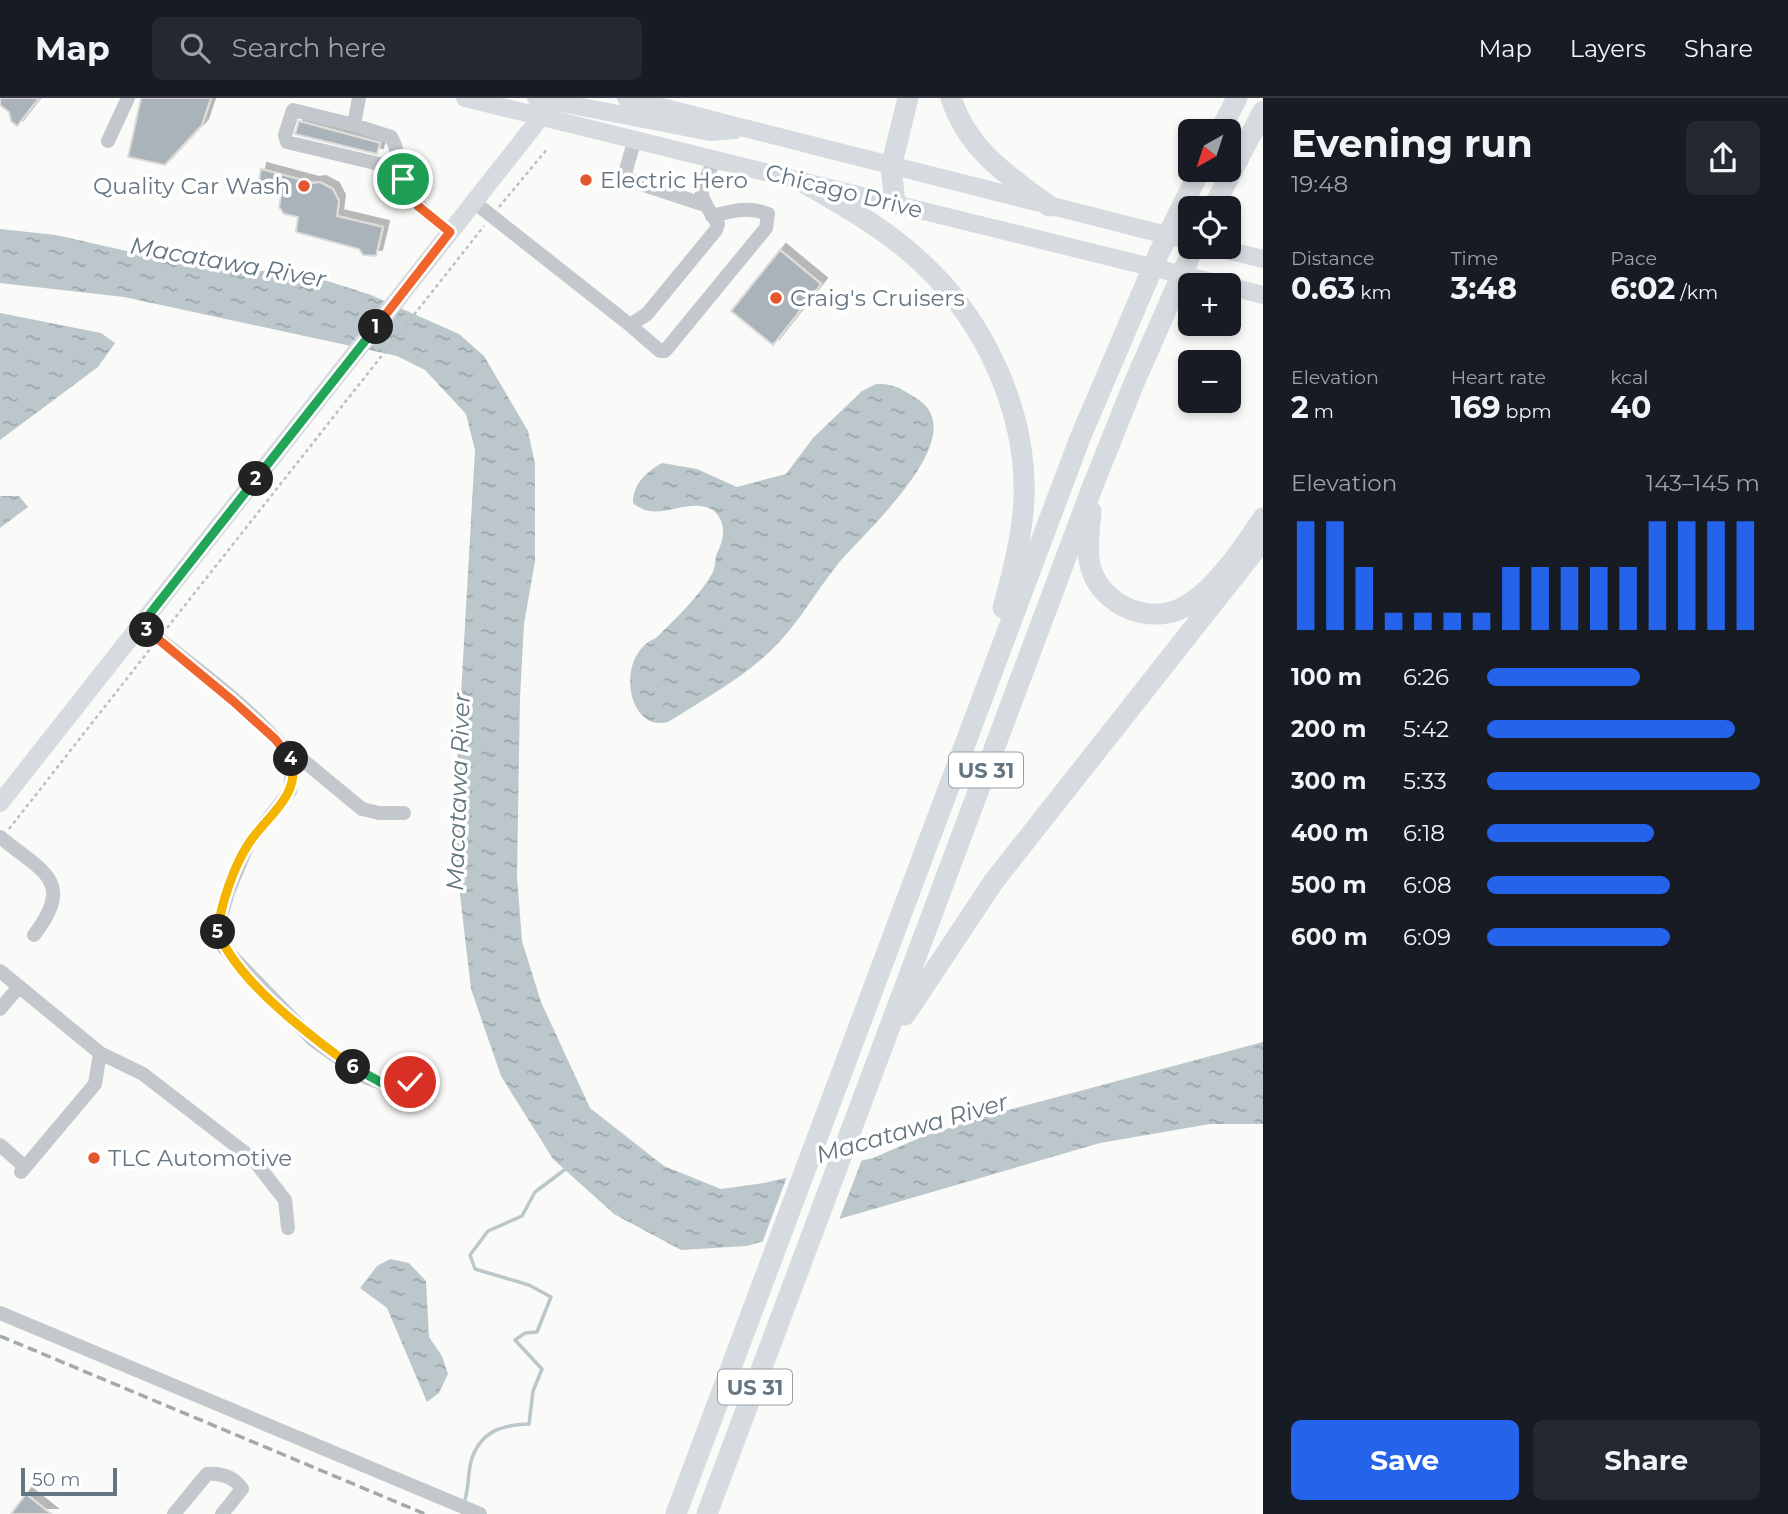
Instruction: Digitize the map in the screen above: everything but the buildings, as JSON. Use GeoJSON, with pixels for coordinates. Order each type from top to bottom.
{"type":"FeatureCollection","features":[{"type":"Feature","properties":{"kind":"highway"},"geometry":{"type":"LineString","coordinates":[[895,204],[891,167],[908,98]]}},
{"type":"Feature","properties":{"kind":"highway"},"geometry":{"type":"LineString","coordinates":[[951,98],[965,130],[986,157],[1049,206]]}},
{"type":"Feature","properties":{"kind":"highway"},"geometry":{"type":"LineString","coordinates":[[1216,119],[1220,98]]}},
{"type":"Feature","properties":{"kind":"highway"},"geometry":{"type":"LineString","coordinates":[[1226,119],[1237,98]]}},
{"type":"Feature","properties":{"kind":"highway"},"geometry":{"type":"LineString","coordinates":[[1219,196],[1263,111]]}},
{"type":"Feature","properties":{"kind":"highway"},"geometry":{"type":"LineString","coordinates":[[801,181],[889,236],[943,284],[974,326],[1006,391],[1021,458],[1023,518],[1017,556],[976,713]]}},
{"type":"Feature","properties":{"kind":"highway","name":"US 31"},"geometry":{"type":"LineString","coordinates":[[676,1514],[1080,438],[1138,302],[1194,182]]}},
{"type":"Feature","properties":{"kind":"highway","name":"US 31"},"geometry":{"type":"LineString","coordinates":[[707,1514],[1092,488],[1189,259]]}},
{"type":"Feature","properties":{"kind":"highway"},"geometry":{"type":"LineString","coordinates":[[1092,488],[1088,553],[1094,577],[1121,606],[1147,615],[1175,611],[1198,597],[1234,558],[1263,518]]}},
{"type":"Feature","properties":{"kind":"highway"},"geometry":{"type":"LineString","coordinates":[[881,1052],[993,881],[1263,540]]}},
{"type":"Feature","properties":{"kind":"main road","name":"Chicago Drive"},"geometry":{"type":"LineString","coordinates":[[465,98],[1178,274]]}},
{"type":"Feature","properties":{"kind":"main road","name":"Chicago Drive"},"geometry":{"type":"LineString","coordinates":[[626,98],[1178,238]]}},
{"type":"Feature","properties":{"kind":"main road"},"geometry":{"type":"LineString","coordinates":[[0,803],[413,281],[540,118],[549,99],[710,132],[749,129]]}},
{"type":"Feature","properties":{"kind":"main road"},"geometry":{"type":"LineString","coordinates":[[1241,254],[1263,259]]}},
{"type":"Feature","properties":{"kind":"main road","name":"Chicago Drive"},"geometry":{"type":"LineString","coordinates":[[1241,290],[1263,295]]}},
{"type":"Feature","properties":{"kind":"lane"},"geometry":{"type":"LineString","coordinates":[[108,141],[128,98]]}},
{"type":"Feature","properties":{"kind":"lane"},"geometry":{"type":"LineString","coordinates":[[354,125],[359,98]]}},
{"type":"Feature","properties":{"kind":"lane"},"geometry":{"type":"LineString","coordinates":[[400,169],[287,142],[285,135],[293,110],[391,137],[399,155],[400,169],[418,206],[450,232]]}},
{"type":"Feature","properties":{"kind":"lane"},"geometry":{"type":"LineString","coordinates":[[635,139],[625,173],[629,180],[702,204]]}},
{"type":"Feature","properties":{"kind":"lane"},"geometry":{"type":"LineString","coordinates":[[630,325],[646,314],[716,230],[718,224],[702,204],[700,195],[715,158]]}},
{"type":"Feature","properties":{"kind":"lane"},"geometry":{"type":"LineString","coordinates":[[474,202],[660,351],[665,351],[766,228],[769,218],[768,214],[758,210],[740,209],[712,216]]}},
{"type":"Feature","properties":{"kind":"lane"},"geometry":{"type":"LineString","coordinates":[[141,625],[279,743],[293,762],[290,791],[248,844],[228,892],[217,930],[224,948],[313,1040],[367,1078],[384,1084],[410,1082]]}},
{"type":"Feature","properties":{"kind":"lane"},"geometry":{"type":"LineString","coordinates":[[279,743],[293,750],[362,809],[379,813],[404,813]]}},
{"type":"Feature","properties":{"kind":"lane"},"geometry":{"type":"LineString","coordinates":[[1,838],[47,876],[54,891],[54,906],[34,935]]}},
{"type":"Feature","properties":{"kind":"lane"},"geometry":{"type":"LineString","coordinates":[[0,971],[100,1053],[143,1073],[253,1159],[285,1200],[288,1228]]}},
{"type":"Feature","properties":{"kind":"lane"},"geometry":{"type":"LineString","coordinates":[[0,1009],[19,987]]}},
{"type":"Feature","properties":{"kind":"lane"},"geometry":{"type":"LineString","coordinates":[[0,1145],[23,1169],[95,1084],[100,1053]]}},
{"type":"Feature","properties":{"kind":"lane"},"geometry":{"type":"LineString","coordinates":[[0,1313],[480,1514]]}},
{"type":"Feature","properties":{"kind":"lane"},"geometry":{"type":"LineString","coordinates":[[174,1514],[207,1474],[218,1473],[236,1480],[242,1489],[222,1514]]}},
{"type":"Feature","properties":{"kind":"path"},"geometry":{"type":"LineString","coordinates":[[1,838],[429,292]]}},
{"type":"Feature","properties":{"kind":"water","name":"Macatawa River"},"geometry":{"type":"Polygon","coordinates":[[[0,229],[56,235],[175,262],[312,276],[371,295],[459,334],[484,356],[528,431],[535,464],[535,561],[524,624],[520,698],[517,876],[522,941],[541,1002],[590,1108],[664,1166],[721,1189],[764,1183],[873,1158],[924,1136],[994,1114],[1263,1042],[1263,1124],[1210,1124],[1100,1143],[747,1246],[681,1250],[614,1214],[553,1159],[501,1076],[471,989],[453,835],[475,450],[466,414],[425,370],[397,356],[124,297],[0,283],[0,229]]]}},
{"type":"Feature","properties":{"kind":"water"},"geometry":{"type":"Polygon","coordinates":[[[0,313],[101,333],[115,343],[98,367],[0,440],[0,313]]]}},
{"type":"Feature","properties":{"kind":"water"},"geometry":{"type":"Polygon","coordinates":[[[876,384],[894,386],[908,393],[919,400],[932,417],[932,437],[923,461],[908,485],[838,564],[795,624],[765,656],[730,683],[668,722],[654,722],[643,716],[635,705],[631,690],[634,660],[643,647],[656,638],[694,599],[707,581],[714,570],[723,531],[717,515],[707,507],[691,506],[658,512],[649,511],[633,503],[635,490],[642,479],[662,463],[697,469],[737,487],[786,474],[813,438],[862,391],[876,384]]]}},
{"type":"Feature","properties":{"kind":"water"},"geometry":{"type":"Polygon","coordinates":[[[0,496],[19,496],[28,507],[0,528],[0,496]]]}},
{"type":"Feature","properties":{"kind":"water"},"geometry":{"type":"Polygon","coordinates":[[[390,1259],[409,1263],[426,1281],[429,1337],[442,1356],[448,1374],[439,1393],[427,1402],[387,1308],[360,1288],[377,1266],[390,1259]]]}},
{"type":"Feature","properties":{"kind":"pier"},"geometry":{"type":"Polygon","coordinates":[[[863,1157],[837,1225],[761,1246],[788,1174],[863,1157]]]}},
{"type":"Feature","properties":{"kind":"waterway"},"geometry":{"type":"LineString","coordinates":[[464,1502],[470,1463],[481,1441],[502,1428],[529,1424],[533,1391],[542,1369],[515,1340],[525,1333],[537,1332],[551,1297],[529,1285],[475,1269],[470,1255],[488,1231],[522,1216],[535,1192],[567,1168]]}},
{"type":"Feature","properties":{"kind":"railway"},"geometry":{"type":"LineString","coordinates":[[0,1336],[425,1514]]}},
{"type":"Feature","properties":{"kind":"place","name":"Electric Hero"},"geometry":{"type":"Point","coordinates":[586,180]}},
{"type":"Feature","properties":{"kind":"place","name":"Quality Car Wash"},"geometry":{"type":"Point","coordinates":[304,186]}},
{"type":"Feature","properties":{"kind":"place","name":"Craig's Cruisers"},"geometry":{"type":"Point","coordinates":[776,298]}},
{"type":"Feature","properties":{"kind":"place","name":"TLC Automotive"},"geometry":{"type":"Point","coordinates":[94,1158]}},
{"type":"Feature","properties":{"kind":"route"},"geometry":{"type":"LineString","coordinates":[[403,179],[418,206],[450,232],[141,625],[233,701],[286,750],[293,762],[290,791],[248,844],[228,892],[217,930],[224,948],[281,1010],[313,1040],[367,1078],[384,1084],[410,1082]]}}]}
